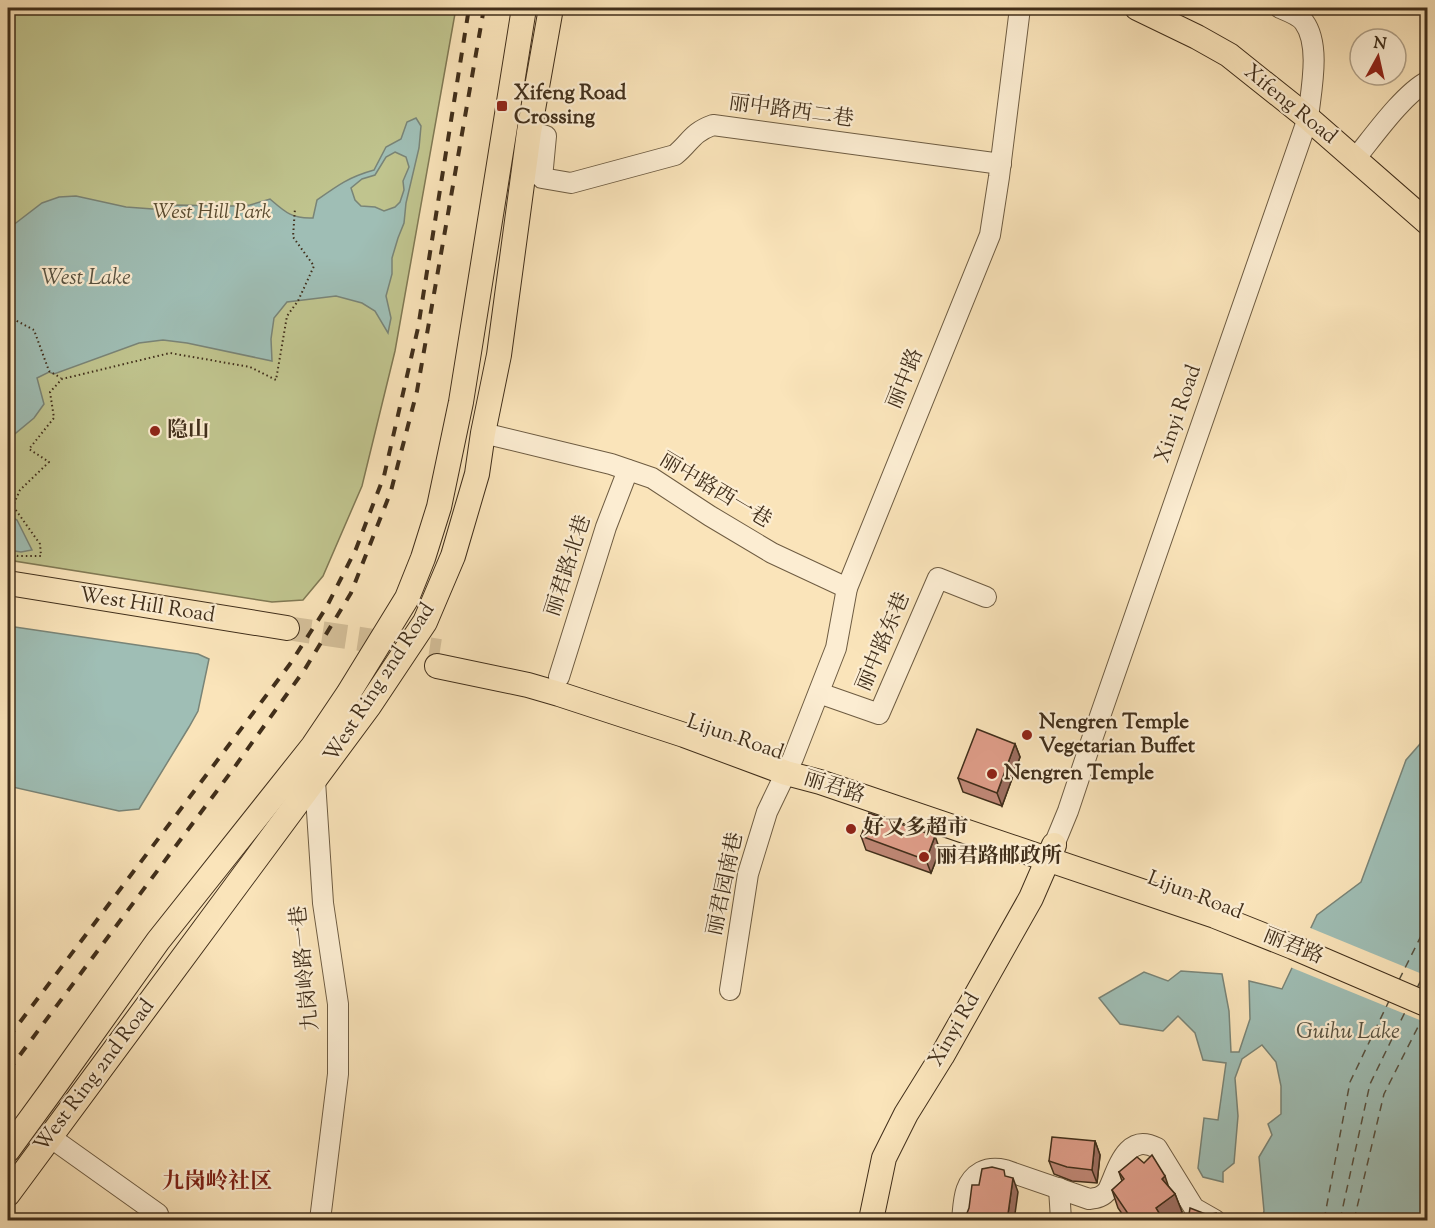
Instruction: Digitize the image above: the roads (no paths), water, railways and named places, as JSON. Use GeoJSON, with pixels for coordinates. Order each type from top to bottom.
{"type":"FeatureCollection","features":[{"type":"Feature","properties":{"kind":"main road","name":"West Ring 2nd Road"},"geometry":{"type":"LineString","coordinates":[[8,1150],[158,941],[313,746],[407,598],[440,507],[461,402],[524,8]]}},
{"type":"Feature","properties":{"kind":"main road","name":"West Ring 2nd Road"},"geometry":{"type":"LineString","coordinates":[[8,1194],[315,781],[369,706],[424,622],[453,556],[477,474],[499,356],[529,132],[551,8]]}},
{"type":"Feature","properties":{"kind":"main road","name":"Xifeng Road"},"geometry":{"type":"LineString","coordinates":[[1137,8],[1229,55],[1308,118],[1428,223]]}},
{"type":"Feature","properties":{"kind":"main road","name":"West Hill Road"},"geometry":{"type":"LineString","coordinates":[[8,583],[286,635],[8,596]]}},
{"type":"Feature","properties":{"kind":"main road","name":"Lijun Road"},"geometry":{"type":"LineString","coordinates":[[439,658],[509,665],[559,678],[645,706],[790,765],[1051,852],[1097,859],[1296,941]]}},
{"type":"Feature","properties":{"kind":"main road","name":"丽君路"},"geometry":{"type":"LineString","coordinates":[[439,658],[684,735],[790,765]]}},
{"type":"Feature","properties":{"kind":"main road","name":"Xinyi Rd"},"geometry":{"type":"LineString","coordinates":[[871,1221],[884,1158],[906,1114],[942,1056],[1031,898],[1051,852]]}},
{"type":"Feature","properties":{"kind":"main road","name":"丽君路"},"geometry":{"type":"LineString","coordinates":[[1296,941],[1428,1005]]}},
{"type":"Feature","properties":{"kind":"main road"},"geometry":{"type":"LineString","coordinates":[[1296,941],[1428,989]]}},
{"type":"Feature","properties":{"kind":"street","name":"丽中路"},"geometry":{"type":"LineString","coordinates":[[790,765],[836,648],[847,588],[990,235],[1020,8]]}},
{"type":"Feature","properties":{"kind":"street","name":"Xinyi Road"},"geometry":{"type":"LineString","coordinates":[[1051,852],[1068,811],[1308,118],[1314,59],[1312,36],[1303,20],[1280,8]]}},
{"type":"Feature","properties":{"kind":"street"},"geometry":{"type":"LineString","coordinates":[[1355,159],[1400,105],[1428,81]]}},
{"type":"Feature","properties":{"kind":"street","name":"丽中路西二巷"},"geometry":{"type":"LineString","coordinates":[[529,132],[546,136],[542,178],[572,183],[675,155],[686,147],[692,136],[701,129],[713,125],[1001,164]]}},
{"type":"Feature","properties":{"kind":"street","name":"丽中路西一巷"},"geometry":{"type":"LineString","coordinates":[[483,433],[611,464],[652,478],[772,553],[847,588]]}},
{"type":"Feature","properties":{"kind":"street","name":"丽君路北巷"},"geometry":{"type":"LineString","coordinates":[[559,678],[606,527],[628,470]]}},
{"type":"Feature","properties":{"kind":"street","name":"丽中路东巷"},"geometry":{"type":"LineString","coordinates":[[819,693],[879,714],[938,578],[986,597]]}},
{"type":"Feature","properties":{"kind":"street","name":"丽君园南巷"},"geometry":{"type":"LineString","coordinates":[[730,990],[748,874],[767,812],[790,765]]}},
{"type":"Feature","properties":{"kind":"street","name":"九岗岭路一巷"},"geometry":{"type":"LineString","coordinates":[[315,781],[322,903],[338,1004],[338,1074],[320,1221]]}},
{"type":"Feature","properties":{"kind":"street"},"geometry":{"type":"LineString","coordinates":[[51,1137],[158,1214],[155,1221]]}},
{"type":"Feature","properties":{"kind":"street"},"geometry":{"type":"LineString","coordinates":[[962,1221],[968,1183],[984,1171],[995,1168],[1005,1170],[1089,1198],[1102,1196],[1108,1190],[1125,1153],[1133,1146],[1148,1144],[1158,1150],[1194,1208],[1215,1221]]}},
{"type":"Feature","properties":{"kind":"street"},"geometry":{"type":"LineString","coordinates":[[1059,1188],[1061,1221]]}},
{"type":"Feature","properties":{"kind":"water","name":"West Lake"},"geometry":{"type":"Polygon","coordinates":[[[416,118],[421,126],[419,148],[406,203],[404,223],[392,258],[392,274],[386,296],[391,318],[388,333],[375,311],[362,303],[336,296],[287,302],[274,318],[271,339],[272,361],[163,340],[139,343],[54,374],[49,372],[37,378],[44,404],[34,418],[10,438],[8,458],[8,229],[42,203],[59,197],[76,196],[126,207],[153,209],[174,205],[250,205],[270,199],[289,214],[313,218],[317,200],[344,182],[374,170],[386,147],[401,139],[407,122],[416,118]],[[395,152],[386,157],[375,175],[362,179],[351,188],[355,200],[361,206],[375,207],[384,211],[395,207],[400,202],[404,190],[403,181],[409,167],[406,157],[395,152]]]}},
{"type":"Feature","properties":{"kind":"water"},"geometry":{"type":"Polygon","coordinates":[[[8,515],[17,520],[32,550],[21,552],[8,550],[8,515]]]}},
{"type":"Feature","properties":{"kind":"water"},"geometry":{"type":"Polygon","coordinates":[[[8,626],[198,654],[209,659],[198,711],[139,809],[119,811],[8,786],[8,626]]]}},
{"type":"Feature","properties":{"kind":"water","name":"Guihu Lake"},"geometry":{"type":"Polygon","coordinates":[[[1427,736],[1427,1220],[1262,1220],[1264,1211],[1259,1157],[1272,1135],[1268,1124],[1281,1114],[1281,1086],[1276,1062],[1262,1045],[1242,1059],[1235,1078],[1238,1116],[1234,1163],[1223,1172],[1223,1182],[1203,1177],[1198,1168],[1204,1118],[1218,1120],[1226,1063],[1203,1060],[1195,1033],[1178,1016],[1163,1031],[1120,1024],[1099,998],[1144,972],[1168,981],[1181,971],[1222,974],[1229,1011],[1231,1052],[1239,1052],[1250,1019],[1249,981],[1282,989],[1317,915],[1361,882],[1406,760],[1427,736]]]}},
{"type":"Feature","properties":{"kind":"tunnel"},"geometry":{"type":"LineString","coordinates":[[287,628],[440,651]]}},
{"type":"Feature","properties":{"kind":"railway"},"geometry":{"type":"LineString","coordinates":[[8,1038],[290,664],[326,608],[356,549],[384,476],[418,328],[469,8]]}},
{"type":"Feature","properties":{"kind":"railway"},"geometry":{"type":"LineString","coordinates":[[8,1071],[305,669],[351,593],[391,491],[417,391],[484,8]]}},
{"type":"Feature","properties":{"kind":"place","name":"Xifeng Road Crossing"},"geometry":{"type":"Point","coordinates":[502,106]}},
{"type":"Feature","properties":{"kind":"place","name":"隐山"},"geometry":{"type":"Point","coordinates":[155,431]}},
{"type":"Feature","properties":{"kind":"place","name":"Nengren Temple Vegetarian Buffet"},"geometry":{"type":"Point","coordinates":[1027,735]}},
{"type":"Feature","properties":{"kind":"place","name":"Nengren Temple"},"geometry":{"type":"Point","coordinates":[992,774]}},
{"type":"Feature","properties":{"kind":"place","name":"好又多超市"},"geometry":{"type":"Point","coordinates":[851,829]}},
{"type":"Feature","properties":{"kind":"place","name":"丽君路邮政所"},"geometry":{"type":"Point","coordinates":[924,857]}},
{"type":"Feature","properties":{"kind":"district","name":"九岗岭社区"},"geometry":{"type":"Point","coordinates":[217,1183]}},
{"type":"Feature","properties":{"kind":"park label","name":"West Hill Park"},"geometry":{"type":"Point","coordinates":[212,213]}}]}
